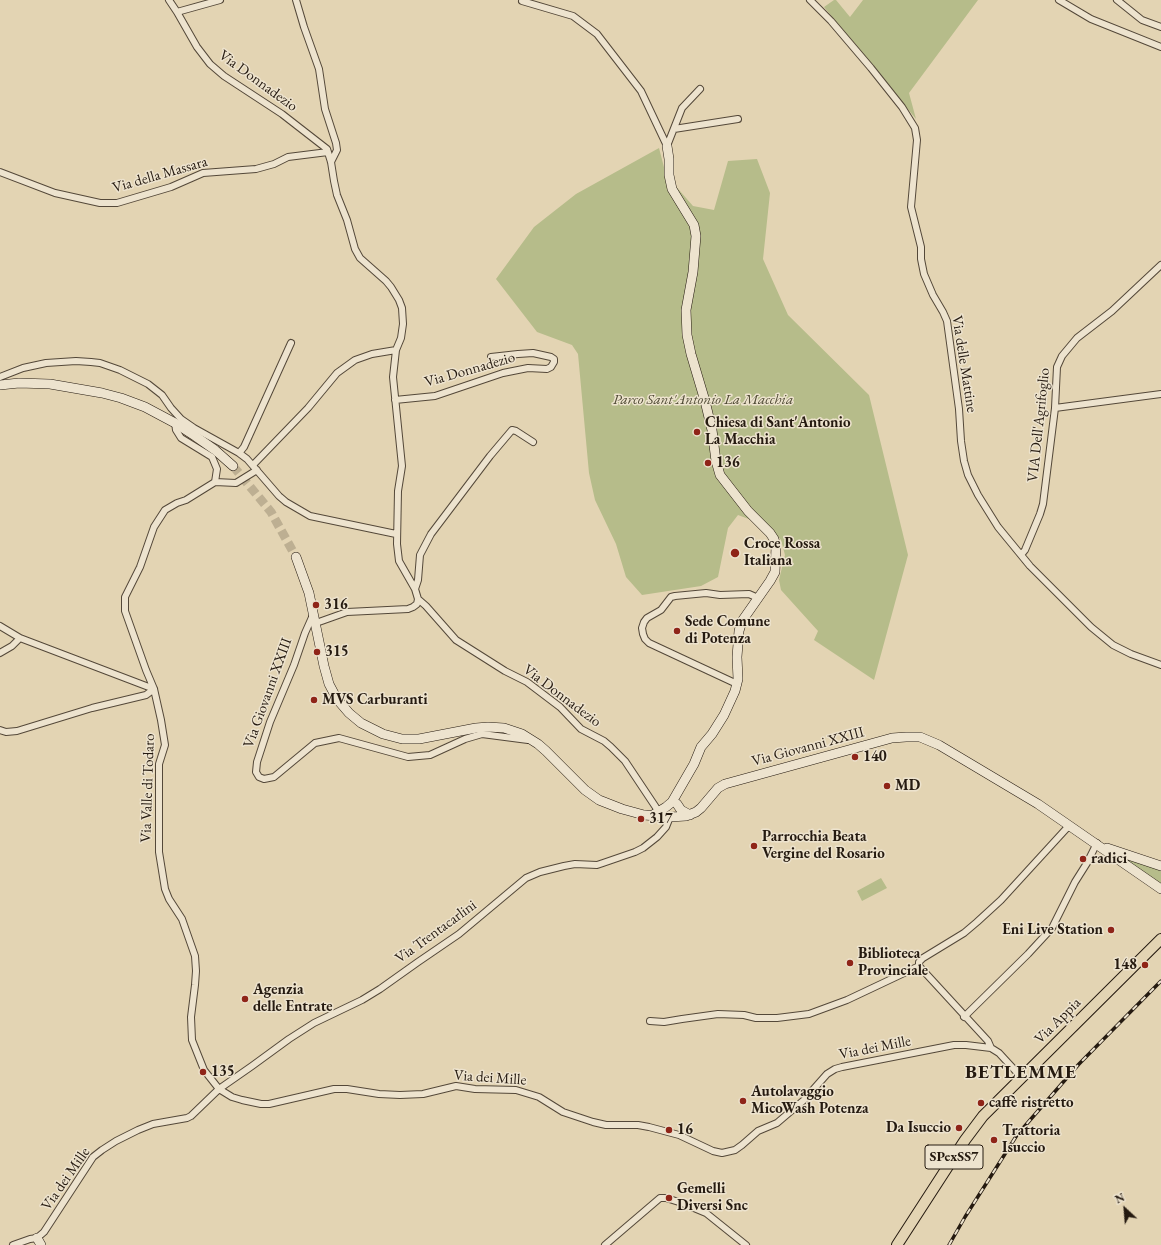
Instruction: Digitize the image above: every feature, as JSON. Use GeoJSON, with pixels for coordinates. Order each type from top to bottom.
{"type":"FeatureCollection","features":[{"type":"Feature","properties":{"kind":"main road"},"geometry":{"type":"LineString","coordinates":[[655,814],[673,804],[694,764],[701,747],[712,734],[724,715],[735,692],[738,679],[739,631],[742,621],[770,582],[775,572],[776,547],[774,539],[770,533],[748,511],[720,475],[710,423],[687,335],[686,310],[693,272],[696,236],[694,225],[672,189],[666,146]]}},
{"type":"Feature","properties":{"kind":"main road"},"geometry":{"type":"LineString","coordinates":[[0,385],[19,383],[50,384],[102,392],[121,398],[145,407],[175,423],[215,450],[233,466]]}},
{"type":"Feature","properties":{"kind":"main road","name":"Via Giovanni XXIII"},"geometry":{"type":"LineString","coordinates":[[296,557],[309,593],[324,666],[337,699],[349,713],[365,725],[383,734],[402,739],[419,740],[476,728],[504,728],[522,734],[546,751],[585,790],[599,800],[622,809],[670,817],[690,815],[701,808],[718,788],[725,784],[892,738],[906,736],[926,739],[939,745],[1038,804],[1098,844]]}},
{"type":"Feature","properties":{"kind":"main road"},"geometry":{"type":"LineString","coordinates":[[673,804],[690,815]]}},
{"type":"Feature","properties":{"kind":"main road"},"geometry":{"type":"LineString","coordinates":[[670,817],[675,810],[673,804]]}},
{"type":"Feature","properties":{"kind":"main road"},"geometry":{"type":"LineString","coordinates":[[1098,844],[1161,866]]}},
{"type":"Feature","properties":{"kind":"main road"},"geometry":{"type":"LineString","coordinates":[[1098,844],[1161,889]]}},
{"type":"Feature","properties":{"kind":"main road"},"geometry":{"type":"LineString","coordinates":[[1132,855],[1161,860]]}},
{"type":"Feature","properties":{"kind":"main road","name":"Via Appia"},"geometry":{"type":"LineString","coordinates":[[897,1245],[965,1140],[983,1116],[1161,939]]}},
{"type":"Feature","properties":{"kind":"street","name":"Via Donnadezio"},"geometry":{"type":"LineString","coordinates":[[169,0],[197,47],[210,64],[224,76],[282,114],[323,145],[328,152],[337,195],[347,220],[355,249],[360,258],[386,281],[399,300],[403,315],[403,324],[401,338],[396,350],[393,377],[402,466],[398,491],[396,534],[399,561],[415,589],[418,599],[456,640],[527,682],[560,707],[581,729],[604,741],[611,747],[625,761],[655,814]]}},
{"type":"Feature","properties":{"kind":"street"},"geometry":{"type":"LineString","coordinates":[[177,12],[220,0]]}},
{"type":"Feature","properties":{"kind":"street","name":"Via Donnadezio"},"geometry":{"type":"LineString","coordinates":[[296,0],[319,69],[325,108],[336,143],[337,150],[331,162]]}},
{"type":"Feature","properties":{"kind":"street","name":"Via delle Mattine"},"geometry":{"type":"LineString","coordinates":[[810,0],[831,21],[871,68],[902,107],[914,128],[917,140],[911,207],[921,247],[924,274],[932,295],[947,321],[959,409],[961,441],[968,475],[992,517],[1035,572],[1091,627],[1113,645],[1131,654],[1161,665]]}},
{"type":"Feature","properties":{"kind":"street"},"geometry":{"type":"LineString","coordinates":[[1059,0],[1090,20],[1161,47]]}},
{"type":"Feature","properties":{"kind":"street"},"geometry":{"type":"LineString","coordinates":[[1117,0],[1142,20],[1161,27]]}},
{"type":"Feature","properties":{"kind":"street"},"geometry":{"type":"LineString","coordinates":[[522,1],[573,16],[597,34],[641,91],[666,146]]}},
{"type":"Feature","properties":{"kind":"street"},"geometry":{"type":"LineString","coordinates":[[666,146],[682,108],[700,89]]}},
{"type":"Feature","properties":{"kind":"street"},"geometry":{"type":"LineString","coordinates":[[674,128],[738,119]]}},
{"type":"Feature","properties":{"kind":"street","name":"Via della Massara"},"geometry":{"type":"LineString","coordinates":[[0,172],[55,193],[100,203],[117,203],[171,186],[203,173],[256,169],[274,164],[288,157],[328,152]]}},
{"type":"Feature","properties":{"kind":"street","name":"VIA Dell'Agrifoglio"},"geometry":{"type":"LineString","coordinates":[[1021,555],[1026,550],[1043,504],[1055,408],[1057,367],[1062,356],[1077,338],[1112,311],[1161,265]]}},
{"type":"Feature","properties":{"kind":"street"},"geometry":{"type":"LineString","coordinates":[[239,453],[244,447],[291,343]]}},
{"type":"Feature","properties":{"kind":"street"},"geometry":{"type":"LineString","coordinates":[[253,465],[308,408],[337,373],[355,360],[372,354],[396,350]]}},
{"type":"Feature","properties":{"kind":"street","name":"Via Donnadezio"},"geometry":{"type":"LineString","coordinates":[[395,400],[435,396],[503,373],[528,368],[551,367],[554,362],[554,359],[551,357],[533,354],[491,357]]}},
{"type":"Feature","properties":{"kind":"street"},"geometry":{"type":"LineString","coordinates":[[0,377],[22,368],[46,363],[76,361],[113,367],[148,384],[162,395],[171,408],[181,418],[194,428],[239,453],[258,470],[279,496],[286,502],[310,516],[396,534]]}},
{"type":"Feature","properties":{"kind":"street"},"geometry":{"type":"LineString","coordinates":[[1055,408],[1161,394]]}},
{"type":"Feature","properties":{"kind":"street"},"geometry":{"type":"LineString","coordinates":[[175,423],[176,430],[181,438],[212,457],[218,469],[215,482],[236,483],[258,470]]}},
{"type":"Feature","properties":{"kind":"street","name":"Via Donnadezio"},"geometry":{"type":"LineString","coordinates":[[415,589],[418,580],[420,555],[431,534],[490,456],[512,430],[516,430],[533,442]]}},
{"type":"Feature","properties":{"kind":"street","name":"Via Valle di Todaro"},"geometry":{"type":"LineString","coordinates":[[215,482],[165,510],[154,527],[140,567],[125,597],[125,611],[154,689],[165,745],[159,764],[158,845],[165,889],[169,899],[182,920],[195,956],[196,970],[191,1017],[192,1040],[204,1070],[219,1089]]}},
{"type":"Feature","properties":{"kind":"street"},"geometry":{"type":"LineString","coordinates":[[737,684],[649,643],[645,639],[642,628],[647,618],[661,610],[671,597],[706,593],[720,595],[749,594],[758,598]]}},
{"type":"Feature","properties":{"kind":"street"},"geometry":{"type":"LineString","coordinates":[[315,618],[347,612],[408,609],[417,604],[418,599]]}},
{"type":"Feature","properties":{"kind":"street","name":"Via Giovanni XXIII"},"geometry":{"type":"LineString","coordinates":[[315,618],[305,633],[294,665],[270,722],[257,762],[256,772],[259,777],[264,779],[274,777],[315,743],[339,738],[408,757],[430,755],[465,739],[482,734],[531,740]]}},
{"type":"Feature","properties":{"kind":"street"},"geometry":{"type":"LineString","coordinates":[[0,626],[20,638],[154,689]]}},
{"type":"Feature","properties":{"kind":"street"},"geometry":{"type":"LineString","coordinates":[[0,653],[12,646],[20,638]]}},
{"type":"Feature","properties":{"kind":"street"},"geometry":{"type":"LineString","coordinates":[[0,730],[6,732],[17,731],[92,708],[146,695],[154,689]]}},
{"type":"Feature","properties":{"kind":"street","name":"Via Trentacarlini"},"geometry":{"type":"LineString","coordinates":[[219,1089],[299,1032],[362,1000],[380,989],[459,934],[526,878],[540,872],[575,864],[603,864],[635,852],[657,837],[666,827],[670,817]]}},
{"type":"Feature","properties":{"kind":"street"},"geometry":{"type":"LineString","coordinates":[[650,1021],[664,1022],[718,1014],[744,1015],[756,1018],[777,1018],[809,1014],[847,1000],[919,966],[923,958],[964,934],[1001,900],[1070,826]]}},
{"type":"Feature","properties":{"kind":"street"},"geometry":{"type":"LineString","coordinates":[[964,1017],[1028,954],[1052,928],[1075,882],[1098,844]]}},
{"type":"Feature","properties":{"kind":"street"},"geometry":{"type":"LineString","coordinates":[[919,966],[964,1017],[988,1041],[990,1048],[999,1052],[1022,1078]]}},
{"type":"Feature","properties":{"kind":"street","name":"Via dei Mille"},"geometry":{"type":"LineString","coordinates":[[13,1245],[30,1238],[39,1241],[60,1206],[93,1157],[116,1141],[138,1130],[153,1124],[191,1116],[219,1089],[242,1100],[262,1104],[269,1104],[334,1089],[400,1095],[422,1094],[456,1086],[475,1090],[516,1090],[539,1097],[563,1112],[593,1122],[606,1125],[638,1125],[649,1127],[679,1135],[713,1151],[722,1153],[736,1150],[758,1131],[777,1123],[804,1100],[827,1074],[835,1069],[954,1045],[990,1048]]}},
{"type":"Feature","properties":{"kind":"street"},"geometry":{"type":"LineString","coordinates":[[606,1245],[660,1198],[666,1198],[706,1213],[746,1245]]}},
{"type":"Feature","properties":{"kind":"green space"},"geometry":{"type":"Polygon","coordinates":[[[836,0],[850,17],[863,0],[978,0],[909,93],[916,119],[824,7],[836,0]]]}},
{"type":"Feature","properties":{"kind":"green space","name":"Parco Sant'Antonio La Macchia"},"geometry":{"type":"Polygon","coordinates":[[[659,148],[666,175],[693,206],[714,210],[728,161],[757,159],[770,193],[763,259],[788,315],[869,395],[908,555],[874,680],[814,640],[818,631],[781,590],[779,580],[785,555],[781,540],[770,527],[738,515],[728,528],[718,577],[701,586],[642,595],[626,577],[616,544],[595,500],[589,473],[578,354],[572,345],[537,332],[496,279],[534,227],[576,194],[659,148]]]}},
{"type":"Feature","properties":{"kind":"green space"},"geometry":{"type":"Polygon","coordinates":[[[1126,859],[1161,869],[1161,884],[1124,860],[1126,859]]]}},
{"type":"Feature","properties":{"kind":"green space"},"geometry":{"type":"Polygon","coordinates":[[[881,878],[887,888],[862,901],[857,891],[881,878]]]}},
{"type":"Feature","properties":{"kind":"tunnel"},"geometry":{"type":"LineString","coordinates":[[233,466],[271,512],[296,557]]}},
{"type":"Feature","properties":{"kind":"railway"},"geometry":{"type":"LineString","coordinates":[[949,1245],[1017,1135],[1079,1064],[1161,981]]}},
{"type":"Feature","properties":{"kind":"place","name":"Chiesa di Sant'Antonio La Macchia"},"geometry":{"type":"Point","coordinates":[697,432]}},
{"type":"Feature","properties":{"kind":"place","name":"136"},"geometry":{"type":"Point","coordinates":[708,463]}},
{"type":"Feature","properties":{"kind":"place","name":"Croce Rossa Italiana"},"geometry":{"type":"Point","coordinates":[735,553]}},
{"type":"Feature","properties":{"kind":"place","name":"316"},"geometry":{"type":"Point","coordinates":[316,605]}},
{"type":"Feature","properties":{"kind":"place","name":"Sede Comune di Potenza"},"geometry":{"type":"Point","coordinates":[677,631]}},
{"type":"Feature","properties":{"kind":"place","name":"315"},"geometry":{"type":"Point","coordinates":[317,652]}},
{"type":"Feature","properties":{"kind":"place","name":"MVS Carburanti"},"geometry":{"type":"Point","coordinates":[314,700]}},
{"type":"Feature","properties":{"kind":"place","name":"140"},"geometry":{"type":"Point","coordinates":[855,757]}},
{"type":"Feature","properties":{"kind":"place","name":"MD"},"geometry":{"type":"Point","coordinates":[887,786]}},
{"type":"Feature","properties":{"kind":"place","name":"317"},"geometry":{"type":"Point","coordinates":[641,819]}},
{"type":"Feature","properties":{"kind":"place","name":"Parrocchia Beata Vergine del Rosario"},"geometry":{"type":"Point","coordinates":[754,846]}},
{"type":"Feature","properties":{"kind":"place","name":"radici"},"geometry":{"type":"Point","coordinates":[1083,859]}},
{"type":"Feature","properties":{"kind":"place","name":"Eni Live Station"},"geometry":{"type":"Point","coordinates":[1111,930]}},
{"type":"Feature","properties":{"kind":"place","name":"Biblioteca Provinciale"},"geometry":{"type":"Point","coordinates":[850,963]}},
{"type":"Feature","properties":{"kind":"place","name":"148"},"geometry":{"type":"Point","coordinates":[1145,965]}},
{"type":"Feature","properties":{"kind":"place","name":"Agenzia delle Entrate"},"geometry":{"type":"Point","coordinates":[245,999]}},
{"type":"Feature","properties":{"kind":"place","name":"135"},"geometry":{"type":"Point","coordinates":[203,1072]}},
{"type":"Feature","properties":{"kind":"place","name":"Autolavaggio MicoWash Potenza"},"geometry":{"type":"Point","coordinates":[743,1101]}},
{"type":"Feature","properties":{"kind":"place","name":"caffè ristretto"},"geometry":{"type":"Point","coordinates":[981,1103]}},
{"type":"Feature","properties":{"kind":"place","name":"Da Isuccio"},"geometry":{"type":"Point","coordinates":[959,1128]}},
{"type":"Feature","properties":{"kind":"place","name":"16"},"geometry":{"type":"Point","coordinates":[669,1130]}},
{"type":"Feature","properties":{"kind":"place","name":"Trattoria Isuccio"},"geometry":{"type":"Point","coordinates":[994,1140]}},
{"type":"Feature","properties":{"kind":"place","name":"Gemelli Diversi Snc"},"geometry":{"type":"Point","coordinates":[669,1198]}},
{"type":"Feature","properties":{"kind":"district","name":"BETLEMME"},"geometry":{"type":"Point","coordinates":[1021,1073]}}]}
